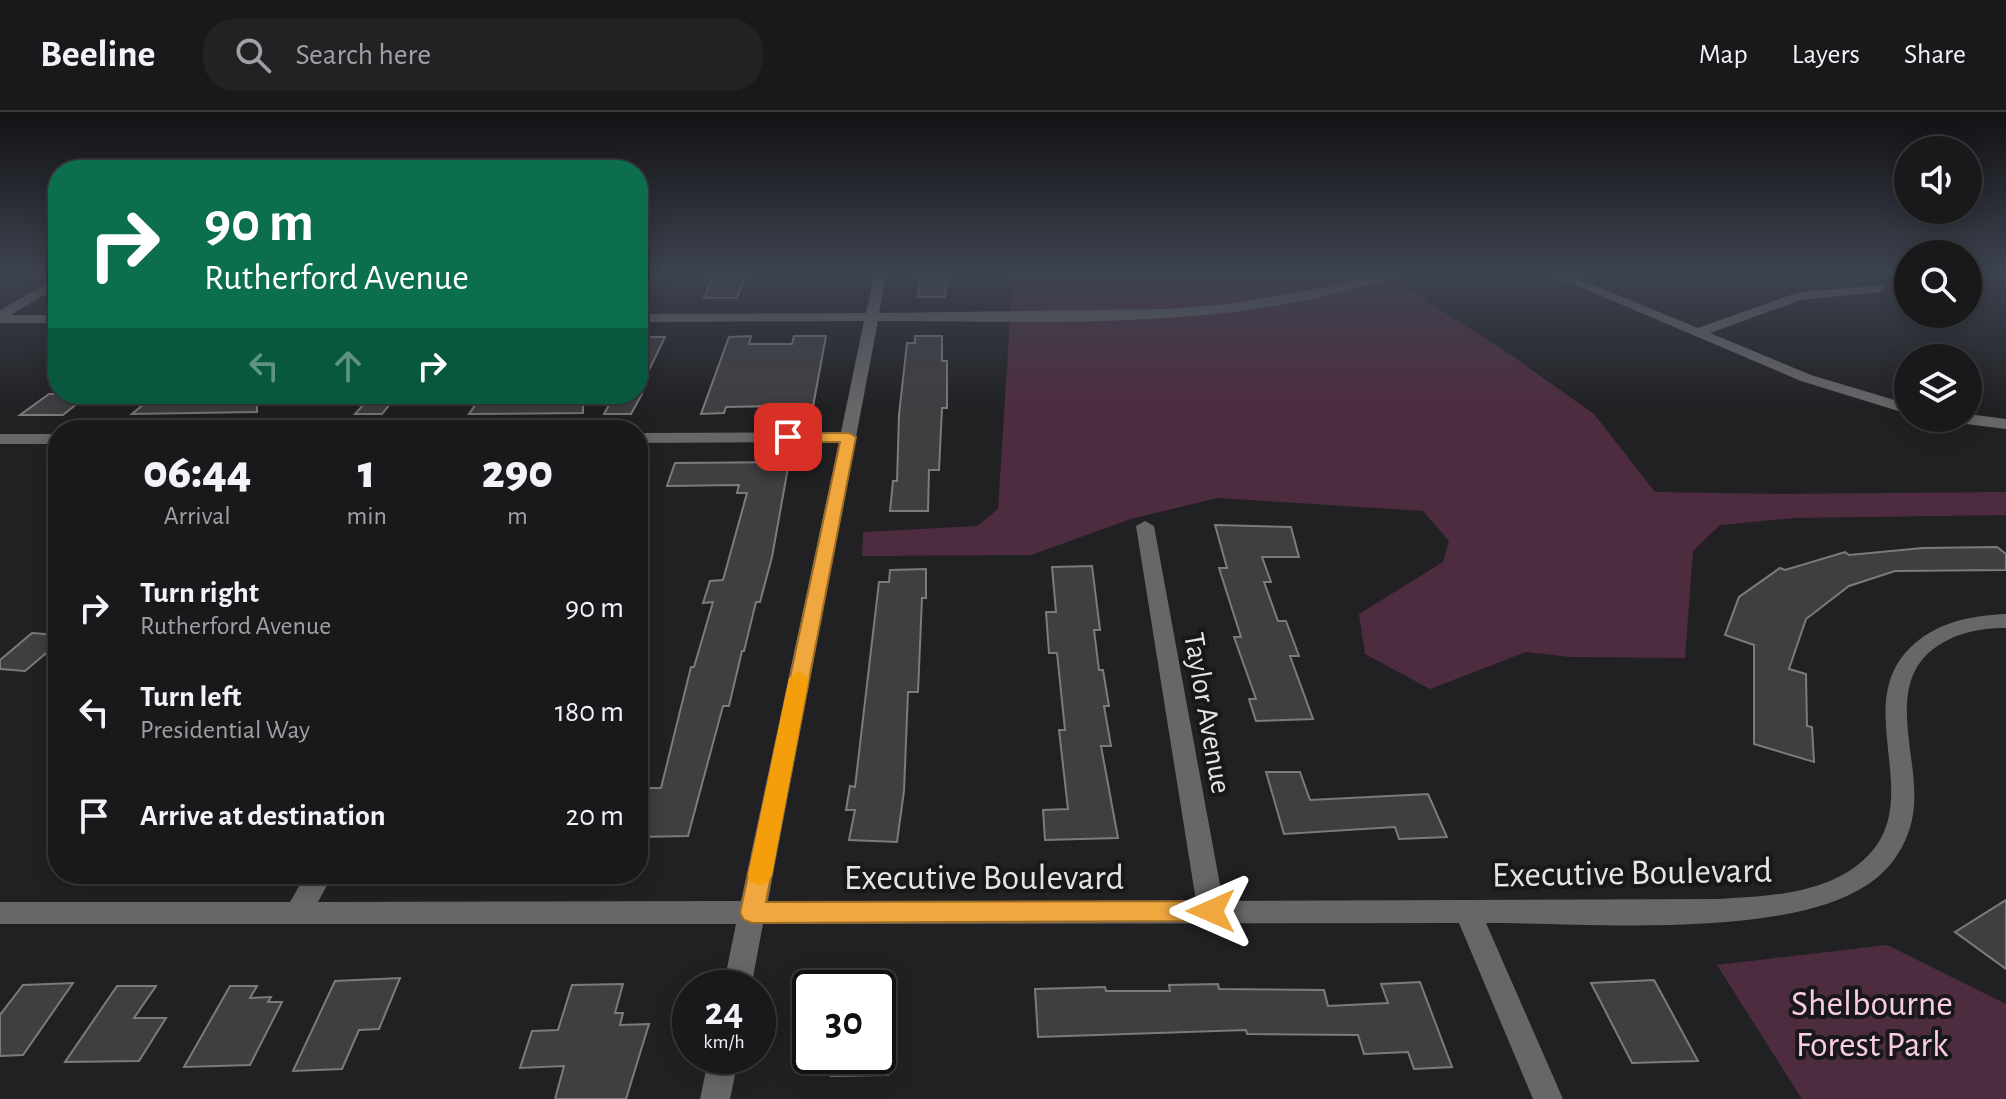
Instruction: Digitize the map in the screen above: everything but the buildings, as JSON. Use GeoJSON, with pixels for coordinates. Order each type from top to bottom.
{"type":"FeatureCollection","features":[{"type":"Feature","properties":{"kind":"street"},"geometry":{"type":"LineString","coordinates":[[3,318],[48,319]]}},
{"type":"Feature","properties":{"kind":"street"},"geometry":{"type":"LineString","coordinates":[[741,970],[872,318]]}},
{"type":"Feature","properties":{"kind":"street"},"geometry":{"type":"LineString","coordinates":[[1661,318],[1806,378],[1894,405]]}},
{"type":"Feature","properties":{"kind":"street"},"geometry":{"type":"LineString","coordinates":[[1697,333],[1738,318]]}},
{"type":"Feature","properties":{"kind":"street"},"geometry":{"type":"LineString","coordinates":[[1982,421],[2006,424]]}},
{"type":"Feature","properties":{"kind":"street"},"geometry":{"type":"LineString","coordinates":[[648,438],[849,437]]}},
{"type":"Feature","properties":{"kind":"street"},"geometry":{"type":"LineString","coordinates":[[0,439],[48,439]]}},
{"type":"Feature","properties":{"kind":"street","name":"Taylor Avenue"},"geometry":{"type":"LineString","coordinates":[[1145,526],[1211,911]]}},
{"type":"Feature","properties":{"kind":"street","name":"Executive Boulevard"},"geometry":{"type":"LineString","coordinates":[[0,913],[1662,912],[1749,909],[1791,903],[1825,893],[1864,874],[1892,844],[1900,817],[1897,686],[1908,659],[1918,648],[1948,631],[2006,621]]}},
{"type":"Feature","properties":{"kind":"street"},"geometry":{"type":"LineString","coordinates":[[297,913],[314,884]]}},
{"type":"Feature","properties":{"kind":"street"},"geometry":{"type":"LineString","coordinates":[[1467,910],[1548,1099]]}},
{"type":"Feature","properties":{"kind":"street"},"geometry":{"type":"LineString","coordinates":[[715,1099],[720,1074]]}},
{"type":"Feature","properties":{"kind":"green space"},"geometry":{"type":"Polygon","coordinates":[[[1010,318],[1453,318],[1594,414],[1655,492],[2006,492],[2006,515],[1794,518],[1720,525],[1693,551],[1685,658],[1570,657],[1526,652],[1430,689],[1365,654],[1359,614],[1443,562],[1449,541],[1423,511],[1217,498],[1131,519],[1031,555],[862,556],[863,532],[977,526],[998,509],[1010,318]]]}},
{"type":"Feature","properties":{"kind":"green space","name":"Shelbourne Forest Park"},"geometry":{"type":"Polygon","coordinates":[[[1887,945],[2006,1004],[2006,1099],[1802,1099],[1717,965],[1887,945]]]}},
{"type":"Feature","properties":{"kind":"slow traffic"},"geometry":{"type":"LineString","coordinates":[[760,875],[799,678]]}},
{"type":"Feature","properties":{"kind":"route"},"geometry":{"type":"LineString","coordinates":[[788,437],[849,437],[752,913],[1211,911]]}}]}
